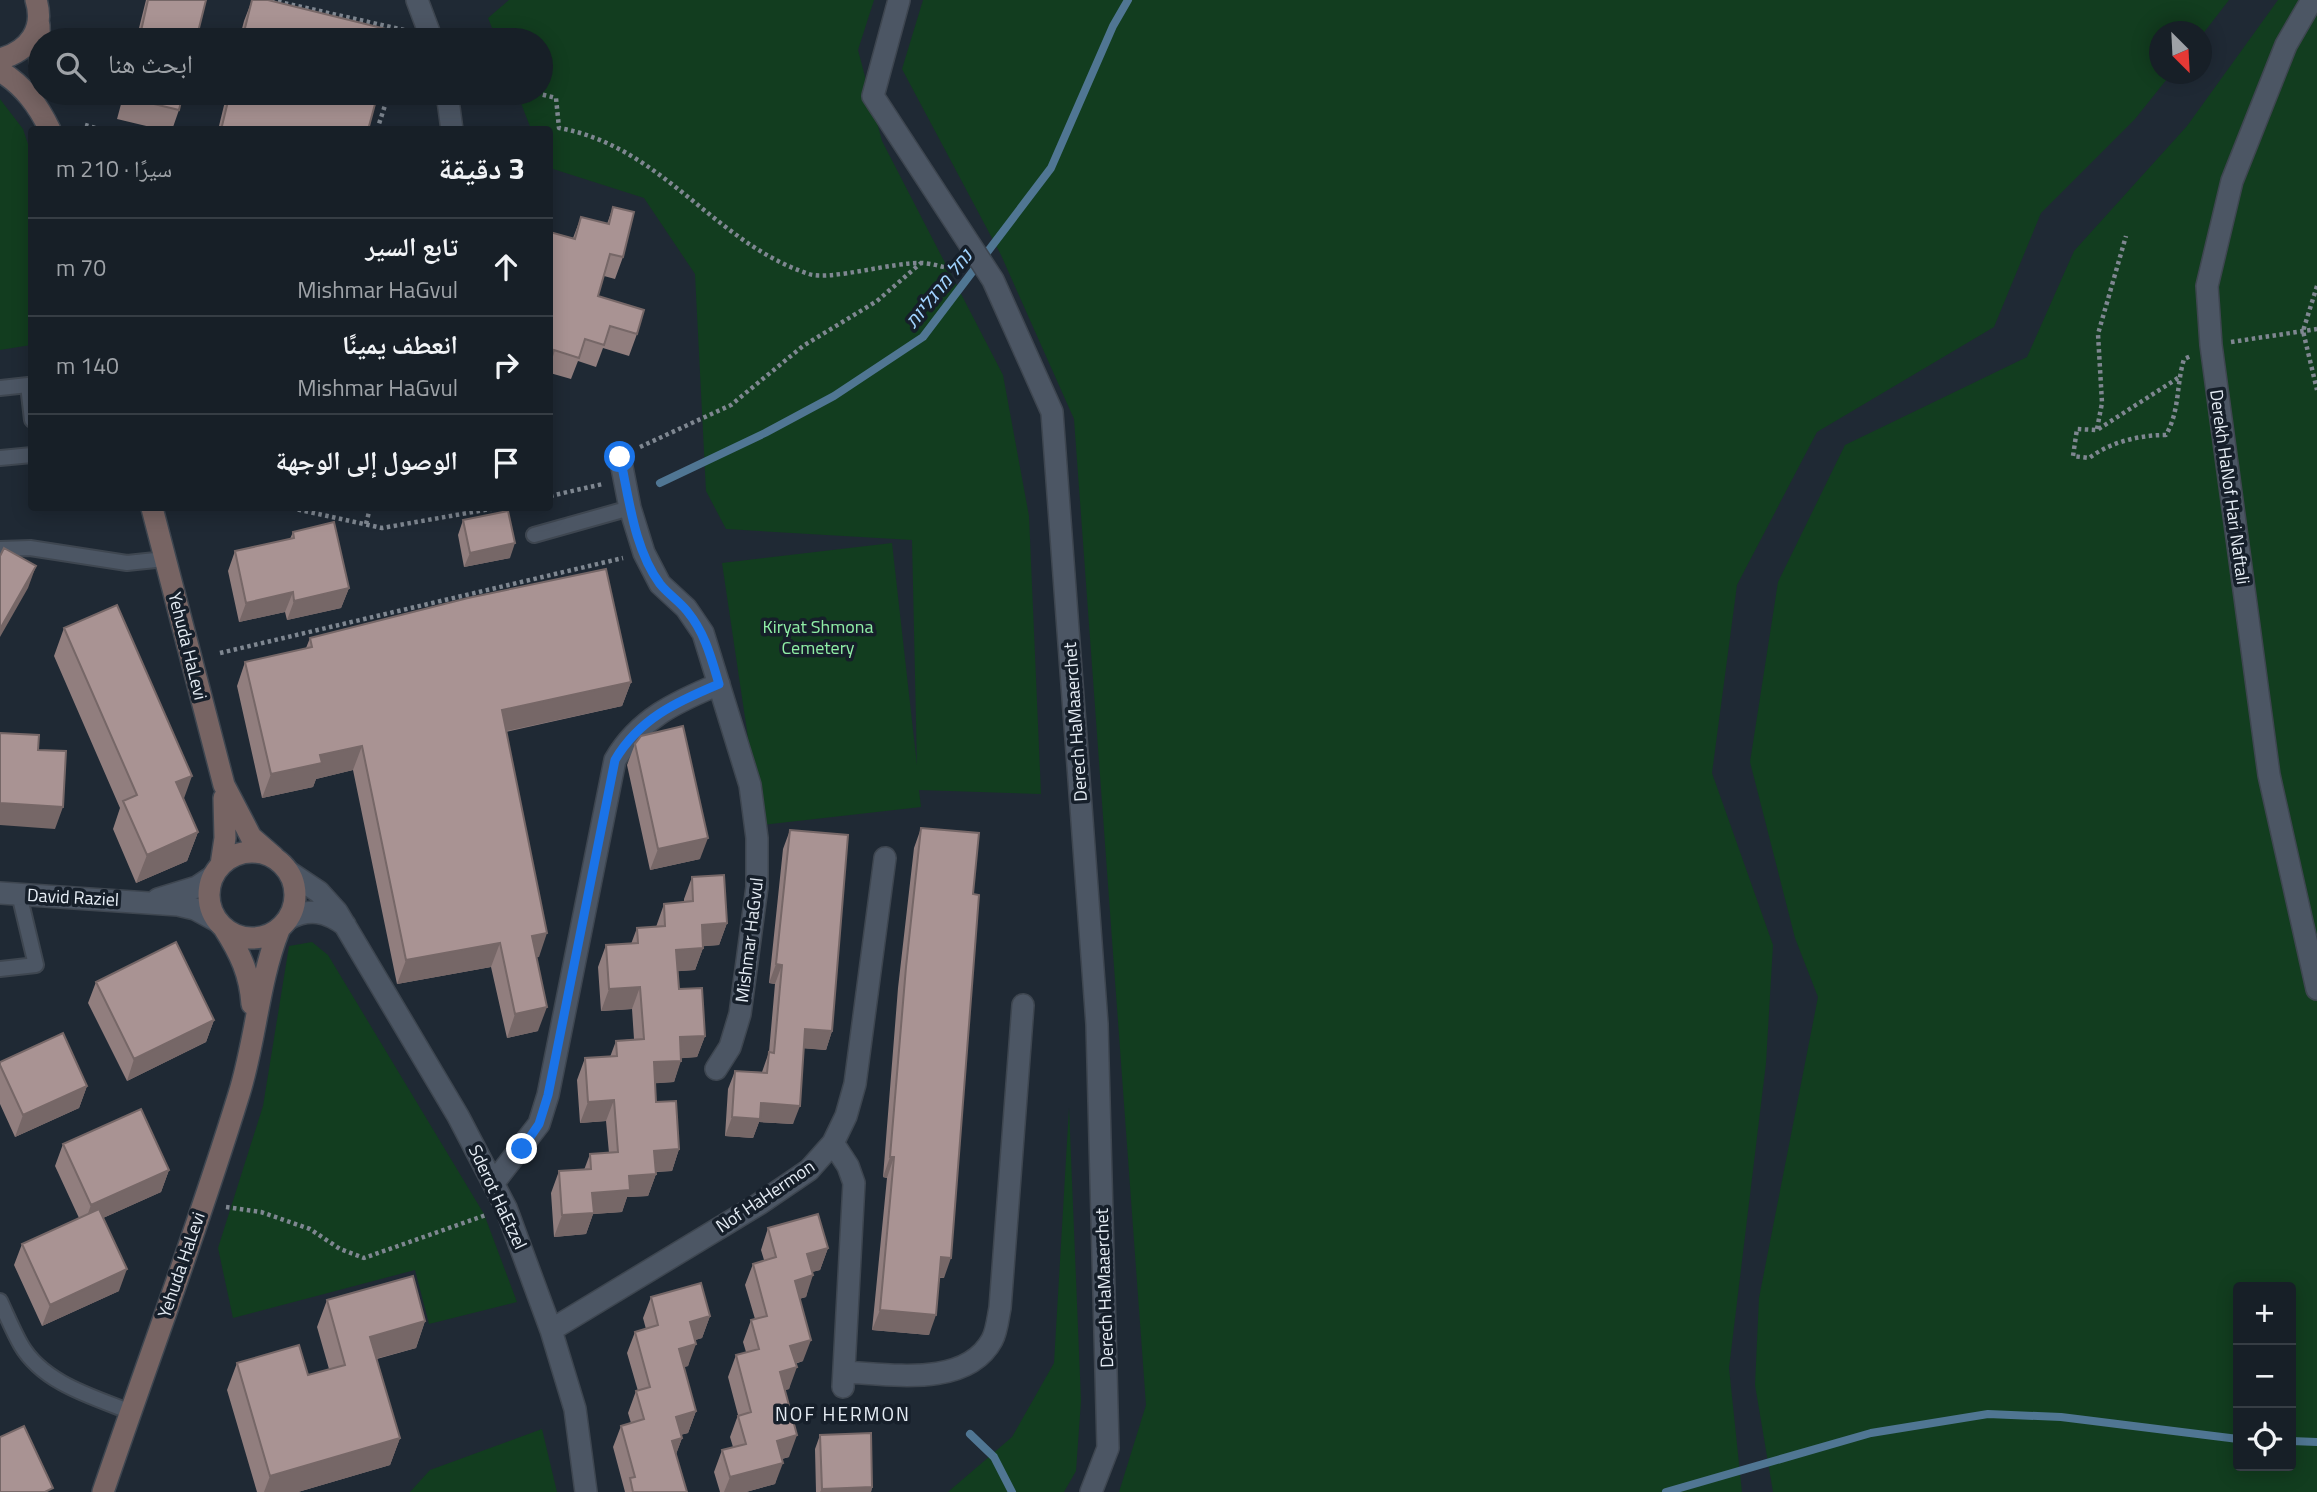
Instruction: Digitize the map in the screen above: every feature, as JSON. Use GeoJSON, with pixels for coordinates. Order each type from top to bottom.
{"type":"FeatureCollection","features":[{"type":"Feature","properties":{"kind":"street"},"geometry":{"type":"LineString","coordinates":[[36,0],[39,28]]}},
{"type":"Feature","properties":{"kind":"street"},"geometry":{"type":"LineString","coordinates":[[417,0],[428,28]]}},
{"type":"Feature","properties":{"kind":"street","name":"Derech HaMaaerchet"},"geometry":{"type":"LineString","coordinates":[[899,0],[873,96],[993,280],[1052,412],[1097,1024],[1108,1448],[1091,1492]]}},
{"type":"Feature","properties":{"kind":"street","name":"Derekh HaNof Hari Naftali"},"geometry":{"type":"LineString","coordinates":[[2312,0],[2286,45],[2232,181],[2207,286],[2211,345],[2269,775],[2317,989]]}},
{"type":"Feature","properties":{"kind":"street"},"geometry":{"type":"LineString","coordinates":[[0,59],[12,55],[28,43]]}},
{"type":"Feature","properties":{"kind":"street"},"geometry":{"type":"LineString","coordinates":[[0,71],[19,83],[28,94]]}},
{"type":"Feature","properties":{"kind":"street"},"geometry":{"type":"LineString","coordinates":[[37,105],[50,126]]}},
{"type":"Feature","properties":{"kind":"street"},"geometry":{"type":"LineString","coordinates":[[49,105],[52,126]]}},
{"type":"Feature","properties":{"kind":"street"},"geometry":{"type":"LineString","coordinates":[[449,105],[451,126]]}},
{"type":"Feature","properties":{"kind":"street","name":"Mishmar HaGvul"},"geometry":{"type":"LineString","coordinates":[[620,457],[630,508],[645,553],[660,584],[686,608],[703,633],[750,785],[757,838],[757,887],[740,1014],[730,1047],[716,1069]]}},
{"type":"Feature","properties":{"kind":"street","name":"Yehuda HaLevi"},"geometry":{"type":"LineString","coordinates":[[153,511],[223,785],[225,838],[216,871]]}},
{"type":"Feature","properties":{"kind":"street"},"geometry":{"type":"LineString","coordinates":[[495,1181],[539,1124],[548,1095],[615,760],[627,739],[661,712],[719,684]]}},
{"type":"Feature","properties":{"kind":"street","name":"Yehuda HaLevi"},"geometry":{"type":"LineString","coordinates":[[223,785],[251,837],[274,857]]}},
{"type":"Feature","properties":{"kind":"street"},"geometry":{"type":"LineString","coordinates":[[283,924],[294,906],[296,891],[289,873],[274,857],[246,851],[232,856],[216,871],[209,902],[220,925],[251,938],[265,936],[310,911],[336,919],[346,927]]}},
{"type":"Feature","properties":{"kind":"street","name":"Nof HaHermon"},"geometry":{"type":"LineString","coordinates":[[551,1330],[759,1204],[809,1170],[833,1143],[846,1116],[855,1084],[885,858]]}},
{"type":"Feature","properties":{"kind":"street","name":"David Raziel"},"geometry":{"type":"LineString","coordinates":[[146,901],[184,891],[216,871]]}},
{"type":"Feature","properties":{"kind":"street","name":"Sderot HaEtzel"},"geometry":{"type":"LineString","coordinates":[[289,873],[330,902],[495,1181],[551,1330],[575,1409],[586,1492]]}},
{"type":"Feature","properties":{"kind":"street","name":"David Raziel"},"geometry":{"type":"LineString","coordinates":[[10,893],[146,901],[195,909],[220,925]]}},
{"type":"Feature","properties":{"kind":"street","name":"Yehuda HaLevi"},"geometry":{"type":"LineString","coordinates":[[103,1492],[239,1094],[254,1037],[264,975],[283,924]]}},
{"type":"Feature","properties":{"kind":"street","name":"Yehuda HaLevi"},"geometry":{"type":"LineString","coordinates":[[220,925],[241,955],[250,982],[254,1037]]}},
{"type":"Feature","properties":{"kind":"street"},"geometry":{"type":"LineString","coordinates":[[833,1143],[848,1166],[854,1183],[844,1380],[948,1371],[978,1357],[993,1339],[1000,1308],[1023,1005]]}},
{"type":"Feature","properties":{"kind":"lane"},"geometry":{"type":"LineString","coordinates":[[0,388],[28,385]]}},
{"type":"Feature","properties":{"kind":"lane"},"geometry":{"type":"LineString","coordinates":[[0,458],[28,455]]}},
{"type":"Feature","properties":{"kind":"lane"},"geometry":{"type":"LineString","coordinates":[[534,535],[630,508]]}},
{"type":"Feature","properties":{"kind":"lane"},"geometry":{"type":"LineString","coordinates":[[0,550],[30,548],[127,563],[165,559]]}},
{"type":"Feature","properties":{"kind":"lane"},"geometry":{"type":"LineString","coordinates":[[0,970],[36,965],[10,893]]}},
{"type":"Feature","properties":{"kind":"lane"},"geometry":{"type":"LineString","coordinates":[[0,1301],[22,1348],[39,1367],[68,1387],[131,1412]]}},
{"type":"Feature","properties":{"kind":"path"},"geometry":{"type":"LineString","coordinates":[[271,0],[396,28]]}},
{"type":"Feature","properties":{"kind":"path"},"geometry":{"type":"LineString","coordinates":[[553,97],[556,98],[559,128],[586,133],[644,161],[761,253],[812,276],[921,263],[993,280]]}},
{"type":"Feature","properties":{"kind":"path"},"geometry":{"type":"LineString","coordinates":[[378,126],[385,105]]}},
{"type":"Feature","properties":{"kind":"path"},"geometry":{"type":"LineString","coordinates":[[2096,430],[2102,402],[2098,334],[2126,236]]}},
{"type":"Feature","properties":{"kind":"path"},"geometry":{"type":"LineString","coordinates":[[620,457],[731,405],[803,346],[877,301],[921,263]]}},
{"type":"Feature","properties":{"kind":"path"},"geometry":{"type":"LineString","coordinates":[[2317,286],[2303,331],[2317,390]]}},
{"type":"Feature","properties":{"kind":"path"},"geometry":{"type":"LineString","coordinates":[[2211,345],[2317,328]]}},
{"type":"Feature","properties":{"kind":"path"},"geometry":{"type":"LineString","coordinates":[[2178,378],[2177,409],[2165,435],[2149,435],[2104,447],[2089,458],[2073,456],[2077,429],[2096,430],[2119,418],[2178,378]]}},
{"type":"Feature","properties":{"kind":"path"},"geometry":{"type":"LineString","coordinates":[[553,495],[625,480]]}},
{"type":"Feature","properties":{"kind":"path"},"geometry":{"type":"LineString","coordinates":[[305,511],[382,528],[479,511]]}},
{"type":"Feature","properties":{"kind":"path"},"geometry":{"type":"LineString","coordinates":[[366,524],[369,511]]}},
{"type":"Feature","properties":{"kind":"path"},"geometry":{"type":"LineString","coordinates":[[220,653],[645,553]]}},
{"type":"Feature","properties":{"kind":"path"},"geometry":{"type":"LineString","coordinates":[[202,1204],[261,1212],[310,1230],[340,1249],[364,1258],[506,1208]]}},
{"type":"Feature","properties":{"kind":"green space","name":"Kiryat Shmona Cemetery"},"geometry":{"type":"Polygon","coordinates":[[[509,0],[874,0],[858,50],[882,141],[1003,375],[1029,516],[1041,794],[919,790],[921,807],[761,825],[722,563],[892,543],[917,765],[912,540],[726,529],[706,491],[695,274],[644,198],[553,169],[553,126],[530,126],[522,105],[553,105],[553,28],[492,28],[488,18],[509,0]]]}},
{"type":"Feature","properties":{"kind":"green space"},"geometry":{"type":"Polygon","coordinates":[[[923,0],[2229,0],[2212,22],[2149,21],[2149,84],[2163,84],[2135,119],[2041,213],[1994,327],[1817,432],[1737,585],[1712,773],[1773,945],[1766,1063],[1729,1368],[1742,1492],[1119,1492],[1146,1405],[1074,419],[1001,255],[902,69],[923,0]]]}},
{"type":"Feature","properties":{"kind":"green space"},"geometry":{"type":"Polygon","coordinates":[[[2278,0],[2317,0],[2317,1492],[1773,1492],[1755,1385],[1759,1298],[1818,997],[1795,938],[1750,762],[1778,582],[1845,445],[2027,357],[2074,251],[2187,126],[2278,0]]]}},
{"type":"Feature","properties":{"kind":"green space"},"geometry":{"type":"Polygon","coordinates":[[[0,99],[23,129],[28,144],[28,345],[0,350],[0,99]]]}},
{"type":"Feature","properties":{"kind":"green space"},"geometry":{"type":"Polygon","coordinates":[[[312,942],[328,955],[484,1214],[517,1302],[429,1324],[415,1270],[233,1318],[218,1248],[263,1106],[289,946],[312,942]]]}},
{"type":"Feature","properties":{"kind":"green space"},"geometry":{"type":"Polygon","coordinates":[[[1069,1108],[1081,1401],[1076,1471],[1064,1492],[948,1492],[1012,1437],[1054,1363],[1069,1108]]]}},
{"type":"Feature","properties":{"kind":"green space"},"geometry":{"type":"Polygon","coordinates":[[[542,1429],[557,1492],[410,1492],[430,1470],[542,1429]]]}},
{"type":"Feature","properties":{"kind":"building"},"geometry":{"type":"Polygon","coordinates":[[[148,0],[206,0],[199,28],[142,28],[148,0]]]}},
{"type":"Feature","properties":{"kind":"building"},"geometry":{"type":"Polygon","coordinates":[[[252,0],[268,0],[382,28],[245,28],[252,0]]]}},
{"type":"Feature","properties":{"kind":"building"},"geometry":{"type":"Polygon","coordinates":[[[158,105],[180,105],[179,110],[158,105]]]}},
{"type":"Feature","properties":{"kind":"building"},"geometry":{"type":"Polygon","coordinates":[[[227,105],[375,105],[369,126],[222,126],[227,105]]]}},
{"type":"Feature","properties":{"kind":"building"},"geometry":{"type":"Polygon","coordinates":[[[613,207],[634,212],[623,257],[610,254],[598,296],[644,310],[637,334],[610,326],[604,345],[585,339],[579,358],[554,350],[553,353],[553,233],[575,239],[581,217],[609,224],[613,207]]]}},
{"type":"Feature","properties":{"kind":"building"},"geometry":{"type":"Polygon","coordinates":[[[508,511],[515,543],[470,553],[463,520],[508,511]]]}},
{"type":"Feature","properties":{"kind":"building"},"geometry":{"type":"Polygon","coordinates":[[[334,522],[349,588],[294,601],[293,592],[246,603],[235,551],[294,538],[293,532],[334,522]]]}},
{"type":"Feature","properties":{"kind":"building"},"geometry":{"type":"Polygon","coordinates":[[[4,548],[36,566],[0,629],[0,556],[4,548]]]}},
{"type":"Feature","properties":{"kind":"building"},"geometry":{"type":"Polygon","coordinates":[[[606,569],[631,682],[502,710],[547,933],[532,936],[547,1007],[515,1014],[500,943],[406,960],[362,746],[320,755],[322,763],[271,774],[245,662],[312,647],[310,638],[468,598],[606,569]]]}},
{"type":"Feature","properties":{"kind":"building"},"geometry":{"type":"Polygon","coordinates":[[[117,605],[192,776],[176,782],[198,832],[147,855],[123,801],[137,795],[64,628],[117,605]]]}},
{"type":"Feature","properties":{"kind":"building"},"geometry":{"type":"Polygon","coordinates":[[[683,726],[708,838],[658,849],[635,744],[641,736],[683,726]]]}},
{"type":"Feature","properties":{"kind":"building"},"geometry":{"type":"Polygon","coordinates":[[[0,733],[39,735],[38,750],[66,751],[63,807],[0,803],[0,733]]]}},
{"type":"Feature","properties":{"kind":"building"},"geometry":{"type":"Polygon","coordinates":[[[921,828],[979,833],[973,894],[979,895],[951,1258],[941,1257],[936,1315],[880,1310],[894,1157],[890,1157],[906,967],[921,828]]]}},
{"type":"Feature","properties":{"kind":"building"},"geometry":{"type":"Polygon","coordinates":[[[790,830],[848,835],[832,1031],[805,1029],[800,1106],[761,1103],[760,1119],[732,1117],[735,1071],[767,1073],[769,1052],[774,1053],[782,965],[776,964],[790,830]]]}},
{"type":"Feature","properties":{"kind":"building"},"geometry":{"type":"Polygon","coordinates":[[[724,875],[727,923],[702,925],[703,948],[676,950],[679,989],[702,988],[705,1036],[680,1037],[681,1061],[654,1062],[656,1102],[676,1101],[679,1149],[654,1151],[656,1174],[629,1176],[630,1190],[592,1193],[594,1213],[562,1215],[559,1171],[591,1169],[590,1154],[618,1152],[614,1100],[588,1102],[585,1058],[617,1056],[616,1041],[644,1039],[640,987],[609,989],[606,945],[638,943],[637,928],[665,926],[664,904],[693,901],[692,877],[724,875]]]}},
{"type":"Feature","properties":{"kind":"building"},"geometry":{"type":"Polygon","coordinates":[[[176,942],[214,1020],[134,1059],[96,982],[176,942]]]}},
{"type":"Feature","properties":{"kind":"building"},"geometry":{"type":"Polygon","coordinates":[[[63,1033],[87,1086],[23,1115],[0,1062],[63,1033]]]}},
{"type":"Feature","properties":{"kind":"building"},"geometry":{"type":"Polygon","coordinates":[[[141,1109],[169,1170],[91,1205],[63,1144],[141,1109]]]}},
{"type":"Feature","properties":{"kind":"building"},"geometry":{"type":"Polygon","coordinates":[[[99,1209],[127,1269],[50,1305],[22,1244],[99,1209]]]}},
{"type":"Feature","properties":{"kind":"building"},"geometry":{"type":"Polygon","coordinates":[[[818,1214],[828,1248],[807,1254],[813,1275],[795,1281],[811,1340],[790,1346],[797,1367],[780,1372],[797,1435],[777,1441],[783,1463],[730,1477],[722,1450],[746,1444],[738,1416],[751,1412],[736,1355],[759,1349],[751,1320],[767,1316],[753,1264],[776,1257],[768,1228],[818,1214]]]}},
{"type":"Feature","properties":{"kind":"building"},"geometry":{"type":"Polygon","coordinates":[[[413,1276],[425,1321],[370,1337],[400,1438],[270,1476],[237,1363],[299,1345],[308,1375],[345,1365],[327,1300],[413,1276]]]}},
{"type":"Feature","properties":{"kind":"building"},"geometry":{"type":"Polygon","coordinates":[[[701,1283],[710,1316],[690,1322],[696,1344],[679,1349],[696,1411],[676,1417],[682,1438],[672,1441],[687,1492],[633,1492],[630,1478],[635,1477],[621,1426],[644,1419],[636,1391],[650,1387],[635,1332],[658,1325],[651,1297],[701,1283]]]}},
{"type":"Feature","properties":{"kind":"building"},"geometry":{"type":"Polygon","coordinates":[[[24,1426],[53,1488],[45,1492],[0,1492],[0,1437],[24,1426]]]}},
{"type":"Feature","properties":{"kind":"building"},"geometry":{"type":"Polygon","coordinates":[[[871,1433],[872,1487],[822,1489],[820,1435],[871,1433]]]}},
{"type":"Feature","properties":{"kind":"waterway","name":"נחל מרגליות"},"geometry":{"type":"LineString","coordinates":[[660,483],[765,433],[834,396],[923,337],[1051,168],[1113,26],[1128,0]]}},
{"type":"Feature","properties":{"kind":"waterway"},"geometry":{"type":"LineString","coordinates":[[1666,1492],[1871,1433],[1988,1414],[2061,1417],[2233,1438]]}},
{"type":"Feature","properties":{"kind":"waterway"},"geometry":{"type":"LineString","coordinates":[[970,1434],[994,1457],[1012,1492]]}},
{"type":"Feature","properties":{"kind":"waterway"},"geometry":{"type":"LineString","coordinates":[[2296,1441],[2317,1442]]}},
{"type":"Feature","properties":{"kind":"district","name":"NOF HERMON"},"geometry":{"type":"Point","coordinates":[843,1413]}},
{"type":"Feature","properties":{"kind":"route"},"geometry":{"type":"LineString","coordinates":[[522,1149],[539,1124],[548,1095],[596,866],[615,760],[627,739],[668,706],[719,684],[703,633],[686,608],[660,584],[645,553],[630,508],[620,457]]}}]}
